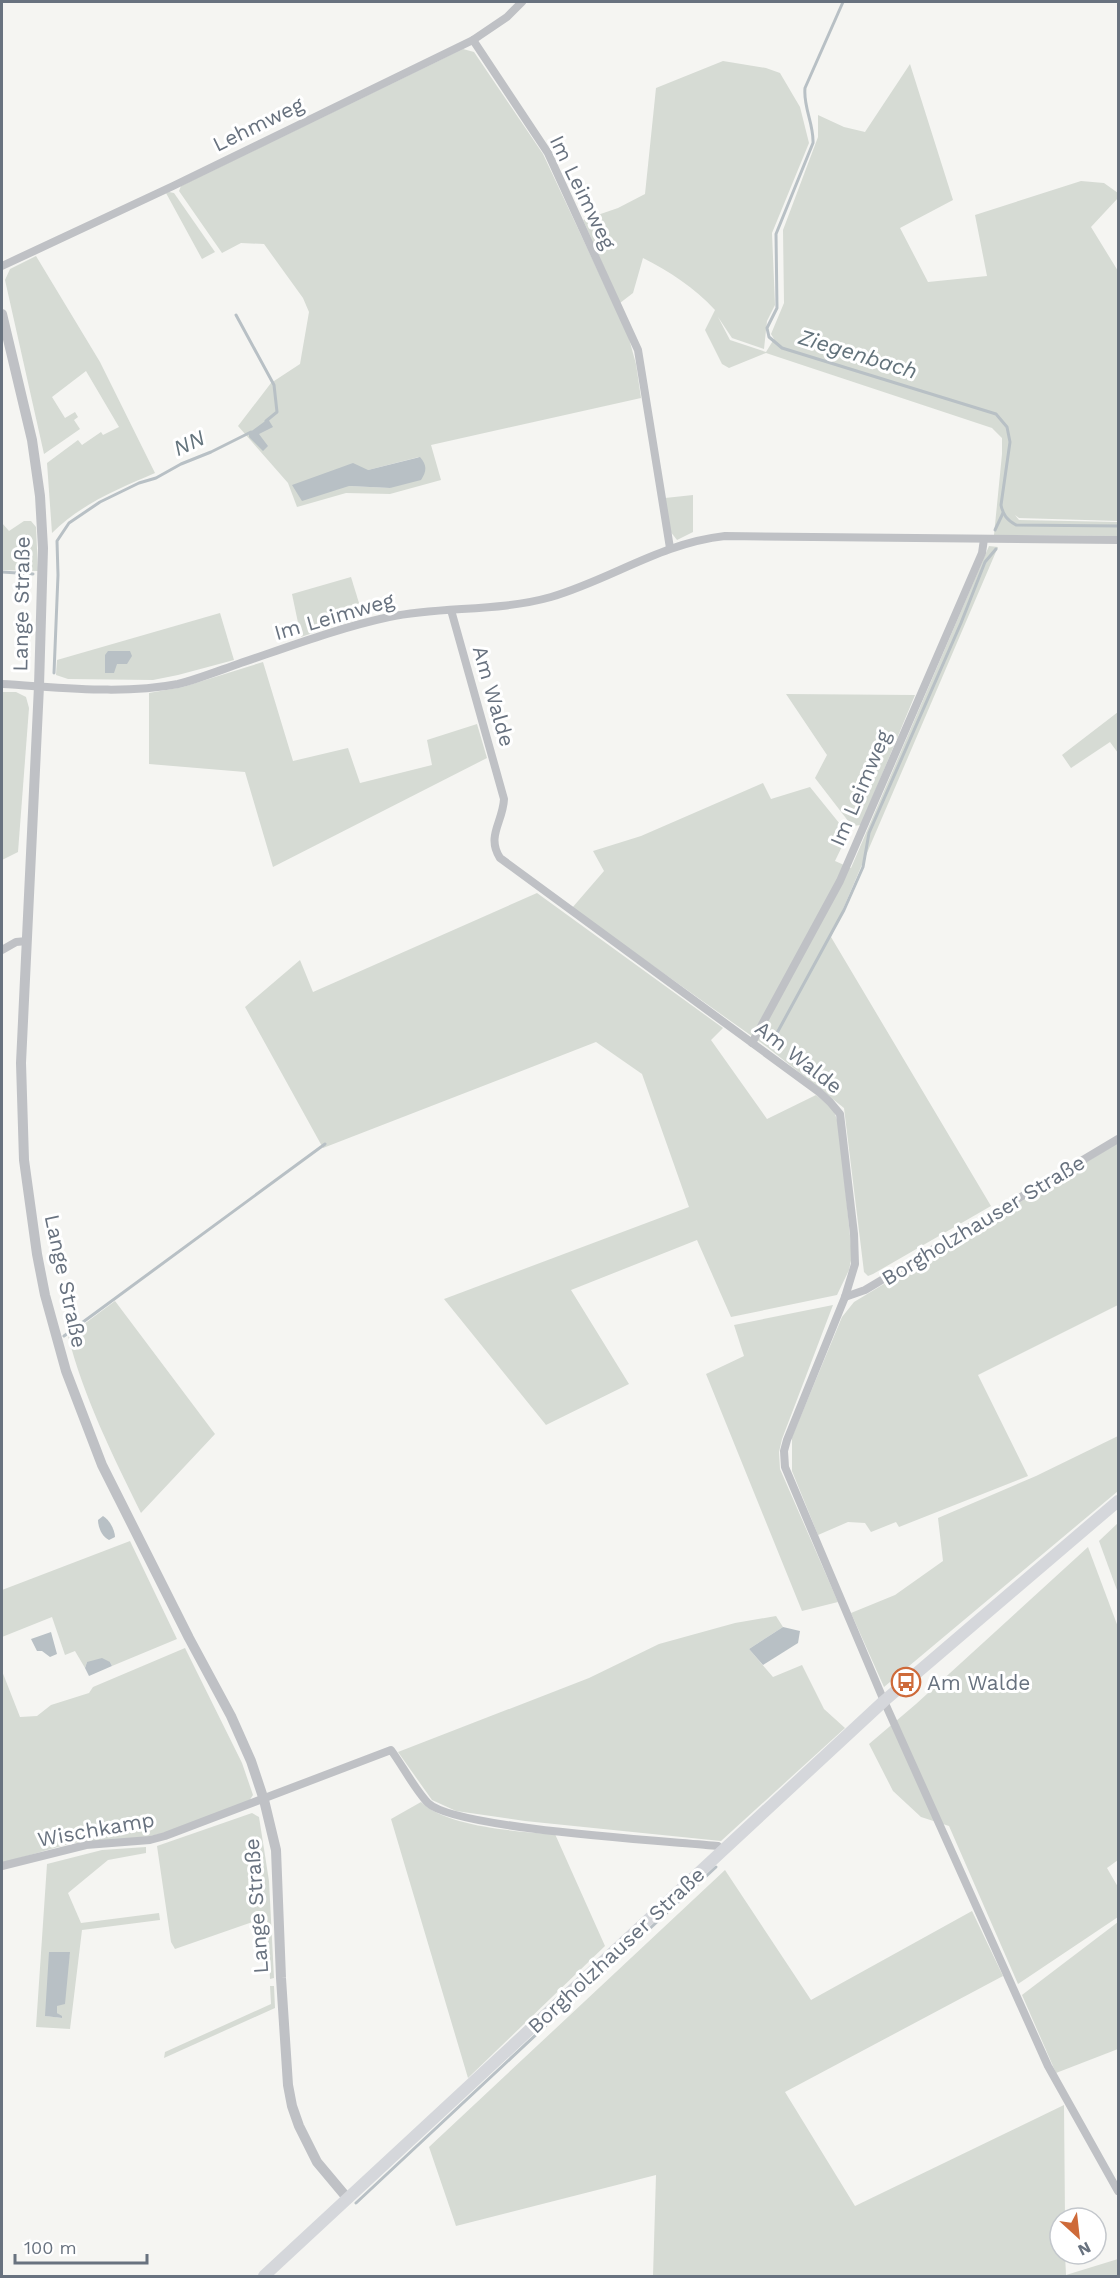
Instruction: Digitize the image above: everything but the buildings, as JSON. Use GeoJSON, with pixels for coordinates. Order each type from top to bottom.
{"type":"FeatureCollection","features":[{"type":"Feature","properties":{"kind":"main road","name":"Borgholzhauser Straße"},"geometry":{"type":"LineString","coordinates":[[264,2277],[884,1701],[1119,1501]]}},
{"type":"Feature","properties":{"kind":"street","name":"Lehmweg"},"geometry":{"type":"LineString","coordinates":[[2,266],[184,181],[472,40],[507,17],[522,2]]}},
{"type":"Feature","properties":{"kind":"street","name":"Im Leimweg"},"geometry":{"type":"LineString","coordinates":[[472,40],[548,153],[638,350],[670,548]]}},
{"type":"Feature","properties":{"kind":"street","name":"Lange Straße"},"geometry":{"type":"LineString","coordinates":[[2,314],[32,440],[40,496],[43,570],[21,1063],[23,1133],[32,1223],[48,1306],[66,1371],[102,1465],[231,1716],[251,1761],[264,1800],[276,1850],[282,1988],[292,2106],[307,2145],[317,2162],[348,2199]]}},
{"type":"Feature","properties":{"kind":"street","name":"Im Leimweg"},"geometry":{"type":"LineString","coordinates":[[2,684],[127,689],[179,683],[370,621],[416,613],[517,605],[550,597],[583,586],[670,548],[699,539],[725,536],[1119,540]]}},
{"type":"Feature","properties":{"kind":"street","name":"Im Leimweg"},"geometry":{"type":"LineString","coordinates":[[752,1042],[840,881],[982,553],[984,539]]}},
{"type":"Feature","properties":{"kind":"street","name":"Am Walde"},"geometry":{"type":"LineString","coordinates":[[452,610],[504,799],[493,840],[500,858],[819,1092],[836,1107],[840,1114],[854,1234],[855,1264],[845,1297],[787,1440],[784,1451],[785,1467],[884,1701]]}},
{"type":"Feature","properties":{"kind":"street"},"geometry":{"type":"LineString","coordinates":[[2,950],[16,942],[27,941]]}},
{"type":"Feature","properties":{"kind":"street","name":"Borgholzhauser Straße"},"geometry":{"type":"LineString","coordinates":[[845,1297],[865,1290],[1119,1138]]}},
{"type":"Feature","properties":{"kind":"street"},"geometry":{"type":"LineString","coordinates":[[884,1701],[1048,2066],[1119,2191]]}},
{"type":"Feature","properties":{"kind":"street","name":"Wischkamp"},"geometry":{"type":"LineString","coordinates":[[2,1866],[86,1845],[150,1840],[264,1800],[391,1750],[429,1804],[456,1816],[526,1827],[718,1846],[723,1851]]}},
{"type":"Feature","properties":{"kind":"shaded area"},"geometry":{"type":"Polygon","coordinates":[[[463,49],[474,52],[543,154],[628,335],[636,364],[641,398],[431,445],[441,480],[390,494],[346,493],[297,507],[288,483],[238,426],[271,383],[300,364],[309,312],[303,298],[264,244],[241,243],[222,253],[179,191],[181,186],[463,49]],[[419,457],[368,470],[349,486],[390,488],[419,457]]]}},
{"type":"Feature","properties":{"kind":"shaded area"},"geometry":{"type":"Polygon","coordinates":[[[723,61],[766,68],[780,73],[800,107],[809,143],[772,233],[775,305],[767,321],[764,349],[732,338],[718,317],[730,340],[766,352],[774,339],[771,334],[784,303],[783,230],[818,137],[818,115],[844,127],[865,132],[910,64],[953,200],[900,228],[928,282],[987,276],[975,215],[1081,181],[1104,183],[1118,193],[1118,198],[1091,227],[1118,271],[1118,521],[1019,518],[1015,515],[1019,520],[1118,522],[1118,536],[994,535],[1002,438],[992,428],[766,353],[729,368],[722,364],[705,330],[715,310],[681,281],[643,258],[633,293],[620,303],[583,220],[618,208],[645,194],[656,88],[723,61]]]}},
{"type":"Feature","properties":{"kind":"shaded area"},"geometry":{"type":"Polygon","coordinates":[[[166,193],[174,193],[215,252],[202,259],[166,193]]]}},
{"type":"Feature","properties":{"kind":"shaded area"},"geometry":{"type":"Polygon","coordinates":[[[36,256],[100,362],[155,473],[88,505],[52,533],[47,463],[78,440],[82,445],[101,432],[103,435],[119,427],[86,371],[52,397],[65,418],[75,412],[78,417],[74,420],[80,429],[44,454],[5,280],[10,269],[36,256]]]}},
{"type":"Feature","properties":{"kind":"shaded area"},"geometry":{"type":"Polygon","coordinates":[[[268,419],[273,427],[259,434],[268,446],[263,451],[249,437],[249,433],[268,419]]]}},
{"type":"Feature","properties":{"kind":"shaded area"},"geometry":{"type":"Polygon","coordinates":[[[420,457],[425,468],[421,480],[390,488],[349,486],[302,501],[292,485],[353,463],[368,470],[420,457]]]}},
{"type":"Feature","properties":{"kind":"shaded area"},"geometry":{"type":"Polygon","coordinates":[[[693,495],[693,532],[677,540],[670,531],[665,498],[693,495]]]}},
{"type":"Feature","properties":{"kind":"shaded area"},"geometry":{"type":"Polygon","coordinates":[[[24,521],[31,521],[36,527],[38,571],[2,570],[2,523],[9,531],[24,521]]]}},
{"type":"Feature","properties":{"kind":"shaded area"},"geometry":{"type":"Polygon","coordinates":[[[989,546],[998,547],[831,937],[991,1206],[868,1276],[864,1272],[844,1108],[767,1047],[572,908],[604,871],[593,851],[641,836],[763,783],[771,799],[810,787],[848,834],[835,861],[851,868],[989,546]]]}},
{"type":"Feature","properties":{"kind":"shaded area"},"geometry":{"type":"Polygon","coordinates":[[[351,577],[363,616],[301,637],[292,594],[351,577]]]}},
{"type":"Feature","properties":{"kind":"shaded area"},"geometry":{"type":"Polygon","coordinates":[[[220,613],[234,660],[153,680],[68,679],[56,675],[57,660],[220,613]]]}},
{"type":"Feature","properties":{"kind":"shaded area"},"geometry":{"type":"Polygon","coordinates":[[[108,651],[130,651],[132,656],[127,664],[117,664],[114,673],[105,673],[105,655],[108,651]]]}},
{"type":"Feature","properties":{"kind":"shaded area"},"geometry":{"type":"Polygon","coordinates":[[[263,662],[293,761],[348,748],[360,783],[432,765],[427,740],[477,724],[487,758],[273,867],[245,772],[149,764],[149,693],[183,687],[263,662]]]}},
{"type":"Feature","properties":{"kind":"shaded area"},"geometry":{"type":"Polygon","coordinates":[[[2,692],[16,692],[26,697],[29,708],[18,852],[2,860],[2,692]]]}},
{"type":"Feature","properties":{"kind":"shaded area"},"geometry":{"type":"Polygon","coordinates":[[[786,694],[915,695],[861,825],[852,826],[815,778],[827,755],[786,694]]]}},
{"type":"Feature","properties":{"kind":"shaded area"},"geometry":{"type":"Polygon","coordinates":[[[1118,712],[1118,753],[1110,742],[1071,768],[1062,755],[1118,712]]]}},
{"type":"Feature","properties":{"kind":"shaded area"},"geometry":{"type":"Polygon","coordinates":[[[537,893],[723,1028],[711,1040],[767,1119],[816,1095],[833,1109],[839,1125],[852,1256],[849,1270],[837,1295],[731,1317],[697,1240],[571,1290],[629,1384],[546,1425],[444,1299],[689,1207],[642,1074],[596,1042],[323,1148],[245,1007],[300,960],[313,992],[537,893]]]}},
{"type":"Feature","properties":{"kind":"shaded area"},"geometry":{"type":"Polygon","coordinates":[[[1118,1143],[1118,1305],[978,1375],[1028,1476],[899,1527],[896,1522],[871,1532],[865,1523],[848,1522],[818,1535],[792,1471],[792,1437],[842,1317],[854,1302],[1118,1143]]]}},
{"type":"Feature","properties":{"kind":"shaded area"},"geometry":{"type":"Polygon","coordinates":[[[115,1301],[215,1434],[141,1513],[91,1404],[68,1336],[115,1301]]]}},
{"type":"Feature","properties":{"kind":"shaded area"},"geometry":{"type":"Polygon","coordinates":[[[833,1305],[779,1452],[780,1469],[838,1602],[802,1611],[706,1374],[744,1356],[734,1325],[833,1305]]]}},
{"type":"Feature","properties":{"kind":"shaded area"},"geometry":{"type":"Polygon","coordinates":[[[1118,1436],[1118,1491],[884,1687],[851,1613],[895,1595],[943,1561],[938,1518],[1036,1476],[1118,1436]]]}},
{"type":"Feature","properties":{"kind":"shaded area"},"geometry":{"type":"Polygon","coordinates":[[[103,1516],[115,1534],[115,1537],[109,1540],[102,1534],[99,1526],[98,1520],[103,1516]]]}},
{"type":"Feature","properties":{"kind":"shaded area"},"geometry":{"type":"Polygon","coordinates":[[[1118,1523],[1118,1593],[1099,1541],[1118,1523]]]}},
{"type":"Feature","properties":{"kind":"shaded area"},"geometry":{"type":"Polygon","coordinates":[[[130,1541],[177,1639],[112,1666],[110,1662],[87,1662],[85,1668],[75,1651],[65,1655],[52,1617],[2,1637],[2,1590],[130,1541]]]}},
{"type":"Feature","properties":{"kind":"shaded area"},"geometry":{"type":"Polygon","coordinates":[[[1088,1547],[1118,1627],[1118,1860],[1107,1868],[1118,1887],[1118,1917],[1018,1984],[949,1826],[921,1817],[893,1791],[869,1744],[1088,1547]]]}},
{"type":"Feature","properties":{"kind":"shaded area"},"geometry":{"type":"Polygon","coordinates":[[[776,1616],[783,1627],[749,1649],[773,1677],[802,1665],[824,1709],[845,1728],[721,1841],[525,1821],[456,1811],[432,1800],[398,1752],[589,1678],[659,1644],[735,1623],[776,1616]]]}},
{"type":"Feature","properties":{"kind":"shaded area"},"geometry":{"type":"Polygon","coordinates":[[[783,1627],[800,1631],[798,1643],[763,1665],[749,1649],[783,1627]]]}},
{"type":"Feature","properties":{"kind":"shaded area"},"geometry":{"type":"Polygon","coordinates":[[[51,1632],[57,1654],[50,1657],[42,1651],[37,1651],[31,1639],[51,1632]]]}},
{"type":"Feature","properties":{"kind":"shaded area"},"geometry":{"type":"Polygon","coordinates":[[[185,1648],[242,1763],[253,1795],[249,1801],[164,1833],[146,1837],[72,1843],[2,1863],[2,1671],[20,1717],[37,1716],[51,1705],[89,1693],[93,1687],[185,1648]]]}},
{"type":"Feature","properties":{"kind":"shaded area"},"geometry":{"type":"Polygon","coordinates":[[[102,1658],[110,1662],[112,1666],[89,1676],[85,1668],[87,1662],[102,1658]]]}},
{"type":"Feature","properties":{"kind":"shaded area"},"geometry":{"type":"Polygon","coordinates":[[[421,1802],[433,1810],[465,1823],[504,1830],[555,1834],[605,1946],[468,2078],[391,1819],[421,1802]]]}},
{"type":"Feature","properties":{"kind":"shaded area"},"geometry":{"type":"Polygon","coordinates":[[[252,1813],[259,1817],[269,1881],[274,1978],[270,1979],[267,1917],[175,1949],[171,1942],[157,1846],[252,1813]]]}},
{"type":"Feature","properties":{"kind":"shaded area"},"geometry":{"type":"Polygon","coordinates":[[[146,1847],[146,1853],[108,1860],[68,1893],[81,1923],[159,1913],[160,1920],[82,1930],[70,2029],[36,2027],[47,1864],[102,1850],[146,1847]],[[70,1953],[46,2016],[62,2018],[57,2013],[70,1953]]]}},
{"type":"Feature","properties":{"kind":"shaded area"},"geometry":{"type":"Polygon","coordinates":[[[725,1870],[811,2000],[972,1911],[1003,1976],[785,2092],[855,2206],[1064,2105],[1065,2206],[1048,2206],[1048,2266],[1066,2266],[1066,2275],[1095,2266],[1108,2266],[1108,2262],[1118,2259],[1118,2276],[653,2276],[656,2175],[456,2226],[429,2147],[725,1870]]]}},
{"type":"Feature","properties":{"kind":"shaded area"},"geometry":{"type":"Polygon","coordinates":[[[1118,1922],[1118,2049],[1056,2073],[1022,1995],[1118,1922]]]}},
{"type":"Feature","properties":{"kind":"shaded area"},"geometry":{"type":"Polygon","coordinates":[[[49,1952],[70,1952],[65,2004],[57,2006],[57,2013],[62,2018],[45,2016],[49,1952]]]}},
{"type":"Feature","properties":{"kind":"shaded area"},"geometry":{"type":"Polygon","coordinates":[[[270,1986],[274,1986],[275,2008],[164,2058],[165,2052],[271,2004],[270,1986]]]}},
{"type":"Feature","properties":{"kind":"waterway","name":"Ziegenbach"},"geometry":{"type":"LineString","coordinates":[[843,2],[805,88],[813,143],[776,234],[777,308],[767,328],[769,337],[782,348],[996,414],[1007,427],[1010,442],[1001,505],[1006,517],[1016,525],[1118,526]]}},
{"type":"Feature","properties":{"kind":"waterway","name":"NN"},"geometry":{"type":"LineString","coordinates":[[236,315],[274,385],[277,412],[266,421]]}},
{"type":"Feature","properties":{"kind":"waterway","name":"NN"},"geometry":{"type":"LineString","coordinates":[[54,673],[57,541],[69,523],[100,502],[251,432]]}},
{"type":"Feature","properties":{"kind":"waterway"},"geometry":{"type":"LineString","coordinates":[[995,530],[1003,513]]}},
{"type":"Feature","properties":{"kind":"waterway"},"geometry":{"type":"LineString","coordinates":[[771,1044],[844,910],[863,867],[869,833],[961,623],[985,562],[996,549]]}},
{"type":"Feature","properties":{"kind":"waterway"},"geometry":{"type":"LineString","coordinates":[[2,572],[33,574]]}},
{"type":"Feature","properties":{"kind":"waterway"},"geometry":{"type":"LineString","coordinates":[[64,1336],[325,1144]]}},
{"type":"Feature","properties":{"kind":"waterway"},"geometry":{"type":"LineString","coordinates":[[645,1933],[716,1867]]}},
{"type":"Feature","properties":{"kind":"waterway"},"geometry":{"type":"LineString","coordinates":[[356,2203],[633,1944]]}},
{"type":"Feature","properties":{"kind":"place","name":"Am Walde"},"geometry":{"type":"Point","coordinates":[906,1682]}}]}
